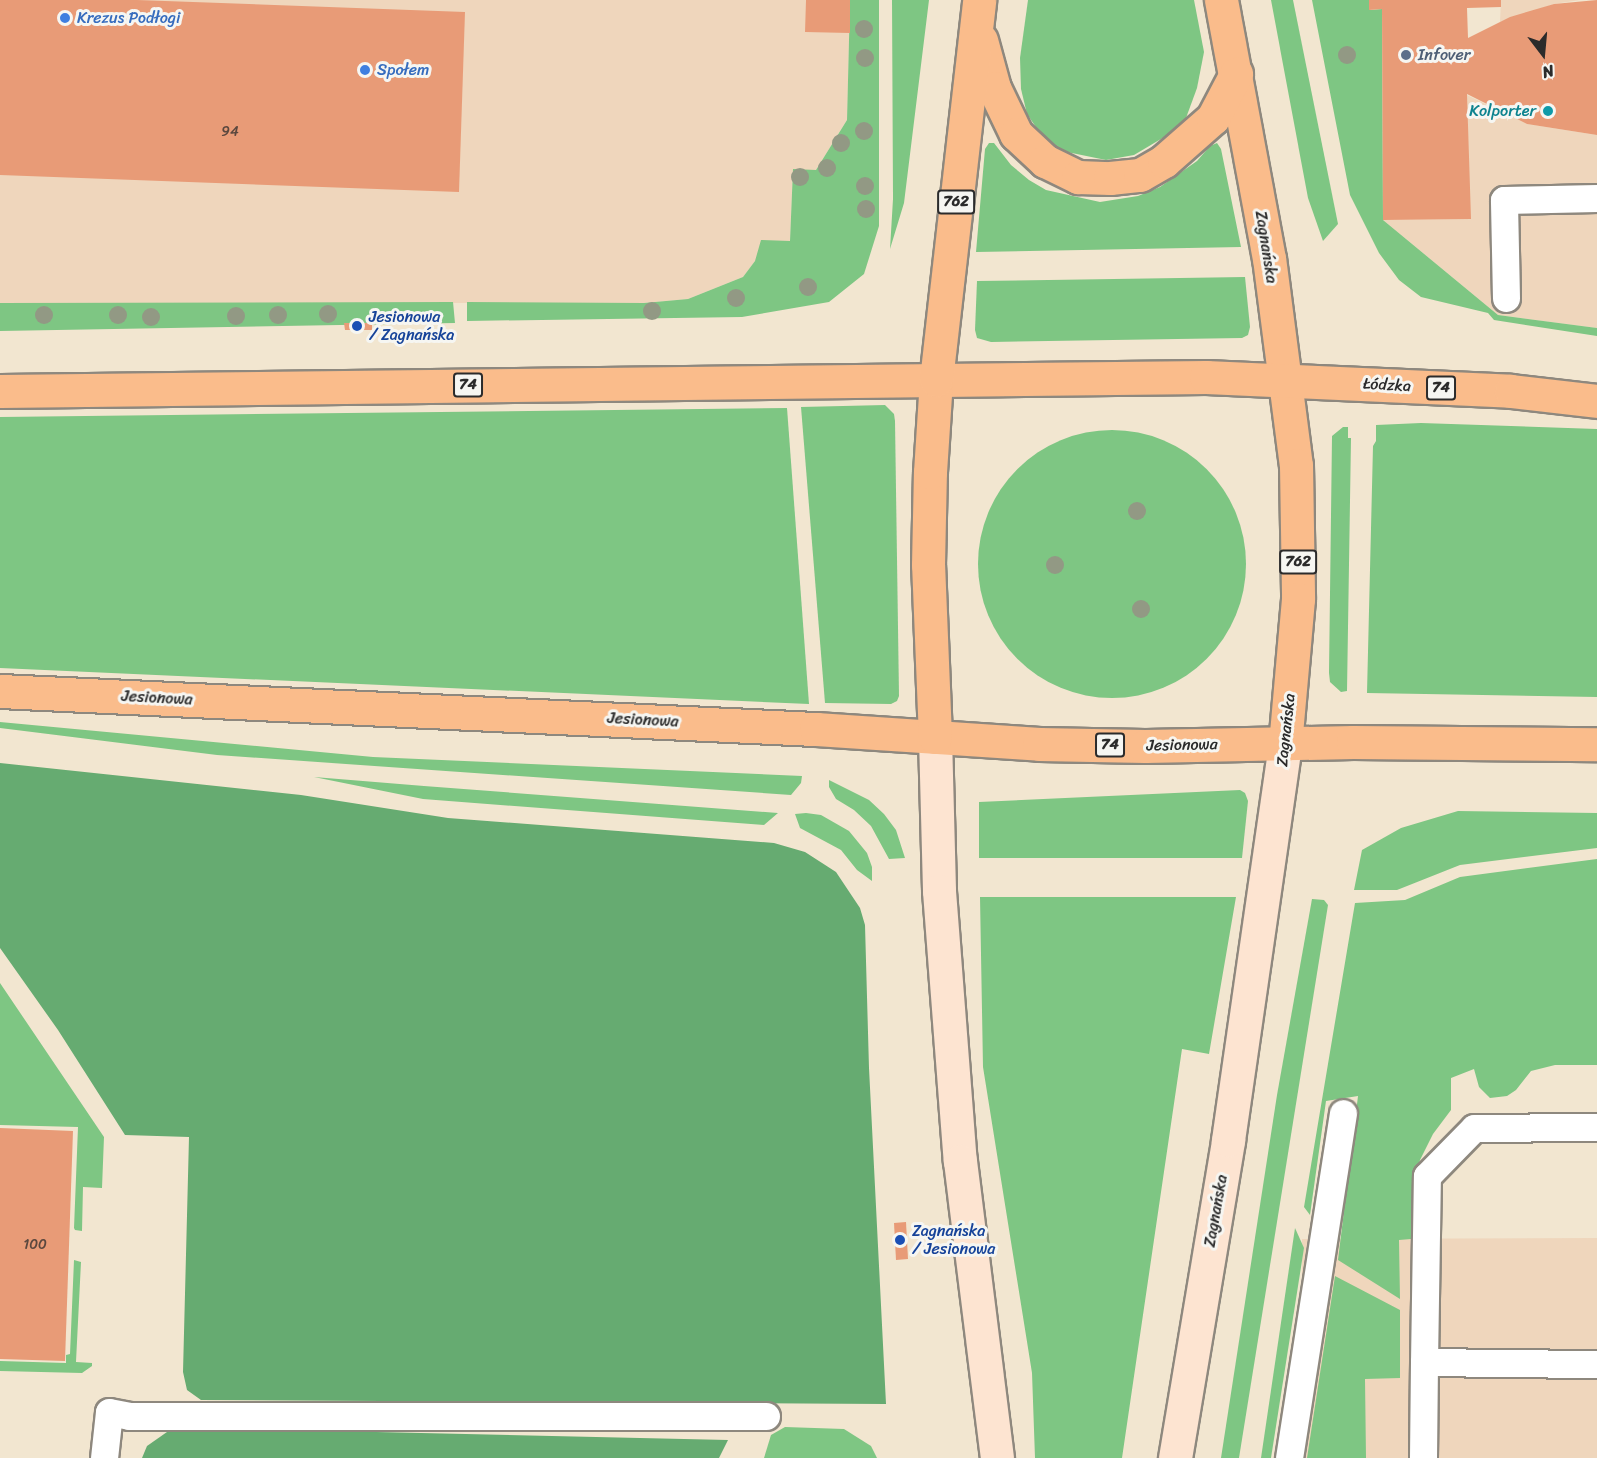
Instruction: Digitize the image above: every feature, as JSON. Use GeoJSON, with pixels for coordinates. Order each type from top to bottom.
{"type":"FeatureCollection","features":[{"type":"Feature","properties":{"kind":"main road","name":"Zagnańska"},"geometry":{"type":"LineString","coordinates":[[1175,1458],[1228,1140],[1285,744],[1293,666],[1298,552],[1296,465],[1269,258],[1221,0]]}},
{"type":"Feature","properties":{"kind":"main road","name":"762"},"geometry":{"type":"LineString","coordinates":[[978,12],[994,88],[1016,134],[1045,161],[1078,177],[1110,178],[1140,175],[1164,161],[1213,118],[1236,74]]}},
{"type":"Feature","properties":{"kind":"main road","name":"762"},"geometry":{"type":"LineString","coordinates":[[978,12],[936,380],[928,565],[939,891],[960,1161],[997,1458]]}},
{"type":"Feature","properties":{"kind":"main road","name":"74"},"geometry":{"type":"LineString","coordinates":[[0,391],[1206,377],[1285,380]]}},
{"type":"Feature","properties":{"kind":"main road","name":"Łódzka"},"geometry":{"type":"LineString","coordinates":[[1285,380],[1511,392],[1597,401]]}},
{"type":"Feature","properties":{"kind":"main road","name":"Jesionowa"},"geometry":{"type":"LineString","coordinates":[[0,691],[778,727],[1110,745],[1285,744]]}},
{"type":"Feature","properties":{"kind":"main road","name":"74"},"geometry":{"type":"LineString","coordinates":[[1285,744],[1597,744]]}},
{"type":"Feature","properties":{"kind":"lane"},"geometry":{"type":"LineString","coordinates":[[1506,298],[1503,200],[1597,198]]}},
{"type":"Feature","properties":{"kind":"lane"},"geometry":{"type":"LineString","coordinates":[[1289,1458],[1343,1113]]}},
{"type":"Feature","properties":{"kind":"lane"},"geometry":{"type":"LineString","coordinates":[[1423,1458],[1426,1176],[1473,1128],[1597,1127]]}},
{"type":"Feature","properties":{"kind":"lane"},"geometry":{"type":"LineString","coordinates":[[1424,1362],[1597,1364]]}},
{"type":"Feature","properties":{"kind":"lane"},"geometry":{"type":"LineString","coordinates":[[104,1458],[109,1412],[129,1416],[766,1416]]}},
{"type":"Feature","properties":{"kind":"shaded area"},"geometry":{"type":"Polygon","coordinates":[[[0,0],[850,0],[847,120],[816,170],[793,170],[790,241],[755,261],[743,277],[688,299],[644,303],[0,303],[0,0]]]}},
{"type":"Feature","properties":{"kind":"shaded area"},"geometry":{"type":"Polygon","coordinates":[[[1501,0],[1580,0],[1554,4],[1500,22],[1501,0]]]}},
{"type":"Feature","properties":{"kind":"shaded area"},"geometry":{"type":"Polygon","coordinates":[[[1467,95],[1527,124],[1597,135],[1597,328],[1498,315],[1383,220],[1470,219],[1467,95]]]}},
{"type":"Feature","properties":{"kind":"shaded area"},"geometry":{"type":"Polygon","coordinates":[[[1597,1238],[1597,1458],[1302,1458],[1302,1239],[1597,1238]]]}},
{"type":"Feature","properties":{"kind":"green space"},"geometry":{"type":"Polygon","coordinates":[[[850,0],[879,0],[879,226],[864,274],[829,302],[742,317],[467,321],[467,302],[644,303],[688,299],[743,277],[755,261],[761,240],[790,241],[793,169],[816,170],[847,120],[850,0]]]}},
{"type":"Feature","properties":{"kind":"green space"},"geometry":{"type":"Polygon","coordinates":[[[892,0],[929,0],[904,203],[890,249],[893,199],[892,0]]]}},
{"type":"Feature","properties":{"kind":"green space"},"geometry":{"type":"Polygon","coordinates":[[[1028,0],[1194,0],[1204,52],[1197,88],[1186,118],[1166,136],[1134,155],[1106,160],[1062,151],[1042,136],[1027,114],[1021,89],[1020,58],[1028,0]]]}},
{"type":"Feature","properties":{"kind":"green space"},"geometry":{"type":"Polygon","coordinates":[[[1271,0],[1293,0],[1338,224],[1323,241],[1308,198],[1271,0]]]}},
{"type":"Feature","properties":{"kind":"green space"},"geometry":{"type":"Polygon","coordinates":[[[1312,0],[1369,0],[1370,10],[1382,9],[1383,220],[1498,315],[1597,328],[1597,336],[1494,320],[1488,313],[1421,297],[1399,280],[1379,253],[1350,195],[1312,0]]]}},
{"type":"Feature","properties":{"kind":"green space"},"geometry":{"type":"Polygon","coordinates":[[[989,143],[994,143],[1011,165],[1046,190],[1100,202],[1138,196],[1160,187],[1197,161],[1210,146],[1217,143],[1221,149],[1241,247],[976,252],[985,149],[989,143]]]}},
{"type":"Feature","properties":{"kind":"green space"},"geometry":{"type":"Polygon","coordinates":[[[1245,277],[1250,327],[1248,335],[1242,338],[991,342],[977,338],[975,330],[977,281],[1245,277]]]}},
{"type":"Feature","properties":{"kind":"green space"},"geometry":{"type":"Polygon","coordinates":[[[453,302],[455,323],[0,331],[0,303],[453,302]]]}},
{"type":"Feature","properties":{"kind":"green space"},"geometry":{"type":"Polygon","coordinates":[[[885,405],[894,414],[895,421],[899,696],[897,701],[891,704],[825,703],[801,407],[885,405]]]}},
{"type":"Feature","properties":{"kind":"green space"},"geometry":{"type":"Polygon","coordinates":[[[787,408],[809,704],[0,668],[0,417],[787,408]]]}},
{"type":"Feature","properties":{"kind":"green space"},"geometry":{"type":"Polygon","coordinates":[[[1421,423],[1597,429],[1597,697],[1367,693],[1373,446],[1376,441],[1376,425],[1421,423]]]}},
{"type":"Feature","properties":{"kind":"green space"},"geometry":{"type":"Polygon","coordinates":[[[1343,427],[1348,427],[1348,438],[1351,438],[1347,691],[1341,692],[1330,682],[1329,673],[1332,436],[1343,427]]]}},
{"type":"Feature","properties":{"kind":"green space"},"geometry":{"type":"Polygon","coordinates":[[[1125,430],[1163,440],[1187,452],[1207,469],[1224,489],[1236,513],[1244,538],[1246,564],[1244,590],[1236,615],[1224,639],[1207,659],[1187,676],[1163,688],[1138,696],[1099,698],[1061,688],[1037,676],[1008,649],[1000,639],[988,615],[980,590],[978,551],[988,513],[1000,489],[1027,460],[1037,452],[1061,440],[1086,432],[1125,430]]]}},
{"type":"Feature","properties":{"kind":"green space"},"geometry":{"type":"Polygon","coordinates":[[[0,722],[373,757],[802,776],[801,783],[791,795],[217,755],[0,728],[0,722]]]}},
{"type":"Feature","properties":{"kind":"green space"},"geometry":{"type":"Polygon","coordinates":[[[0,763],[301,795],[448,818],[774,843],[805,852],[836,872],[860,908],[865,925],[869,1068],[886,1404],[201,1400],[187,1390],[183,1372],[189,1137],[125,1135],[58,1030],[0,948],[0,763]]]}},
{"type":"Feature","properties":{"kind":"green space"},"geometry":{"type":"Polygon","coordinates":[[[314,777],[778,813],[764,825],[423,799],[314,777]]]}},
{"type":"Feature","properties":{"kind":"green space"},"geometry":{"type":"Polygon","coordinates":[[[829,780],[869,800],[884,814],[896,830],[905,858],[889,859],[871,826],[854,810],[836,799],[829,787],[829,780]]]}},
{"type":"Feature","properties":{"kind":"green space"},"geometry":{"type":"Polygon","coordinates":[[[1240,790],[1245,793],[1248,801],[1242,858],[979,858],[979,802],[1240,790]]]}},
{"type":"Feature","properties":{"kind":"green space"},"geometry":{"type":"Polygon","coordinates":[[[1458,811],[1597,813],[1597,848],[1460,865],[1397,890],[1354,890],[1362,850],[1401,828],[1458,811]]]}},
{"type":"Feature","properties":{"kind":"green space"},"geometry":{"type":"Polygon","coordinates":[[[795,814],[821,815],[849,831],[867,853],[872,867],[872,881],[857,870],[841,850],[800,828],[795,814]]]}},
{"type":"Feature","properties":{"kind":"green space"},"geometry":{"type":"Polygon","coordinates":[[[1597,859],[1597,1065],[1555,1065],[1531,1071],[1516,1090],[1507,1096],[1490,1098],[1479,1087],[1474,1069],[1451,1078],[1451,1110],[1433,1134],[1420,1160],[1416,1177],[1411,1239],[1399,1240],[1400,1299],[1338,1260],[1358,1096],[1326,1101],[1310,1215],[1304,1207],[1355,903],[1405,900],[1460,877],[1597,859]]]}},
{"type":"Feature","properties":{"kind":"green space"},"geometry":{"type":"Polygon","coordinates":[[[980,897],[1236,897],[1209,1054],[1182,1049],[1122,1458],[1035,1458],[1032,1373],[983,1067],[980,897]]]}},
{"type":"Feature","properties":{"kind":"green space"},"geometry":{"type":"Polygon","coordinates":[[[1312,899],[1324,900],[1328,905],[1239,1458],[1221,1458],[1277,1095],[1312,899]]]}},
{"type":"Feature","properties":{"kind":"green space"},"geometry":{"type":"Polygon","coordinates":[[[0,983],[104,1137],[102,1188],[83,1187],[82,1231],[74,1228],[78,1127],[0,1125],[0,983]]]}},
{"type":"Feature","properties":{"kind":"green space"},"geometry":{"type":"Polygon","coordinates":[[[1295,1228],[1304,1248],[1271,1458],[1261,1458],[1295,1228]]]}},
{"type":"Feature","properties":{"kind":"green space"},"geometry":{"type":"Polygon","coordinates":[[[74,1260],[81,1262],[76,1362],[92,1363],[92,1366],[82,1373],[0,1371],[0,1361],[66,1363],[66,1355],[70,1354],[74,1260]]]}},
{"type":"Feature","properties":{"kind":"green space"},"geometry":{"type":"Polygon","coordinates":[[[1335,1276],[1400,1310],[1400,1378],[1365,1379],[1366,1458],[1307,1458],[1335,1276]]]}},
{"type":"Feature","properties":{"kind":"green space"},"geometry":{"type":"Polygon","coordinates":[[[785,1427],[844,1429],[871,1446],[877,1458],[764,1458],[771,1435],[785,1427]]]}},
{"type":"Feature","properties":{"kind":"green space"},"geometry":{"type":"Polygon","coordinates":[[[197,1428],[728,1440],[719,1458],[142,1458],[147,1446],[167,1432],[197,1428]]]}},
{"type":"Feature","properties":{"kind":"building"},"geometry":{"type":"Polygon","coordinates":[[[0,0],[137,0],[465,12],[459,192],[0,175],[0,0]]]}},
{"type":"Feature","properties":{"kind":"building"},"geometry":{"type":"Polygon","coordinates":[[[806,0],[850,0],[850,33],[805,32],[806,0]]]}},
{"type":"Feature","properties":{"kind":"building","name":"Kolporter"},"geometry":{"type":"Polygon","coordinates":[[[1369,0],[1501,0],[1501,7],[1467,8],[1468,38],[1510,17],[1554,4],[1597,0],[1597,135],[1527,124],[1467,94],[1471,219],[1383,220],[1382,9],[1369,10],[1369,0]]]}},
{"type":"Feature","properties":{"kind":"building"},"geometry":{"type":"Polygon","coordinates":[[[344,323],[372,323],[372,330],[345,330],[344,323]]]}},
{"type":"Feature","properties":{"kind":"building"},"geometry":{"type":"Polygon","coordinates":[[[0,1128],[73,1131],[65,1361],[0,1359],[0,1128]]]}},
{"type":"Feature","properties":{"kind":"building"},"geometry":{"type":"Polygon","coordinates":[[[906,1222],[908,1259],[896,1260],[894,1223],[906,1222]]]}},
{"type":"Feature","properties":{"kind":"place","name":"Krezus Podłogi"},"geometry":{"type":"Point","coordinates":[65,18]}},
{"type":"Feature","properties":{"kind":"place","name":"Infover"},"geometry":{"type":"Point","coordinates":[1406,55]}},
{"type":"Feature","properties":{"kind":"place","name":"Społem"},"geometry":{"type":"Point","coordinates":[365,70]}},
{"type":"Feature","properties":{"kind":"place","name":"Kolporter"},"geometry":{"type":"Point","coordinates":[1548,111]}},
{"type":"Feature","properties":{"kind":"place","name":"Jesionowa / Zagnańska"},"geometry":{"type":"Point","coordinates":[357,326]}},
{"type":"Feature","properties":{"kind":"place","name":"Zagnańska / Jesionowa"},"geometry":{"type":"Point","coordinates":[900,1240]}}]}
